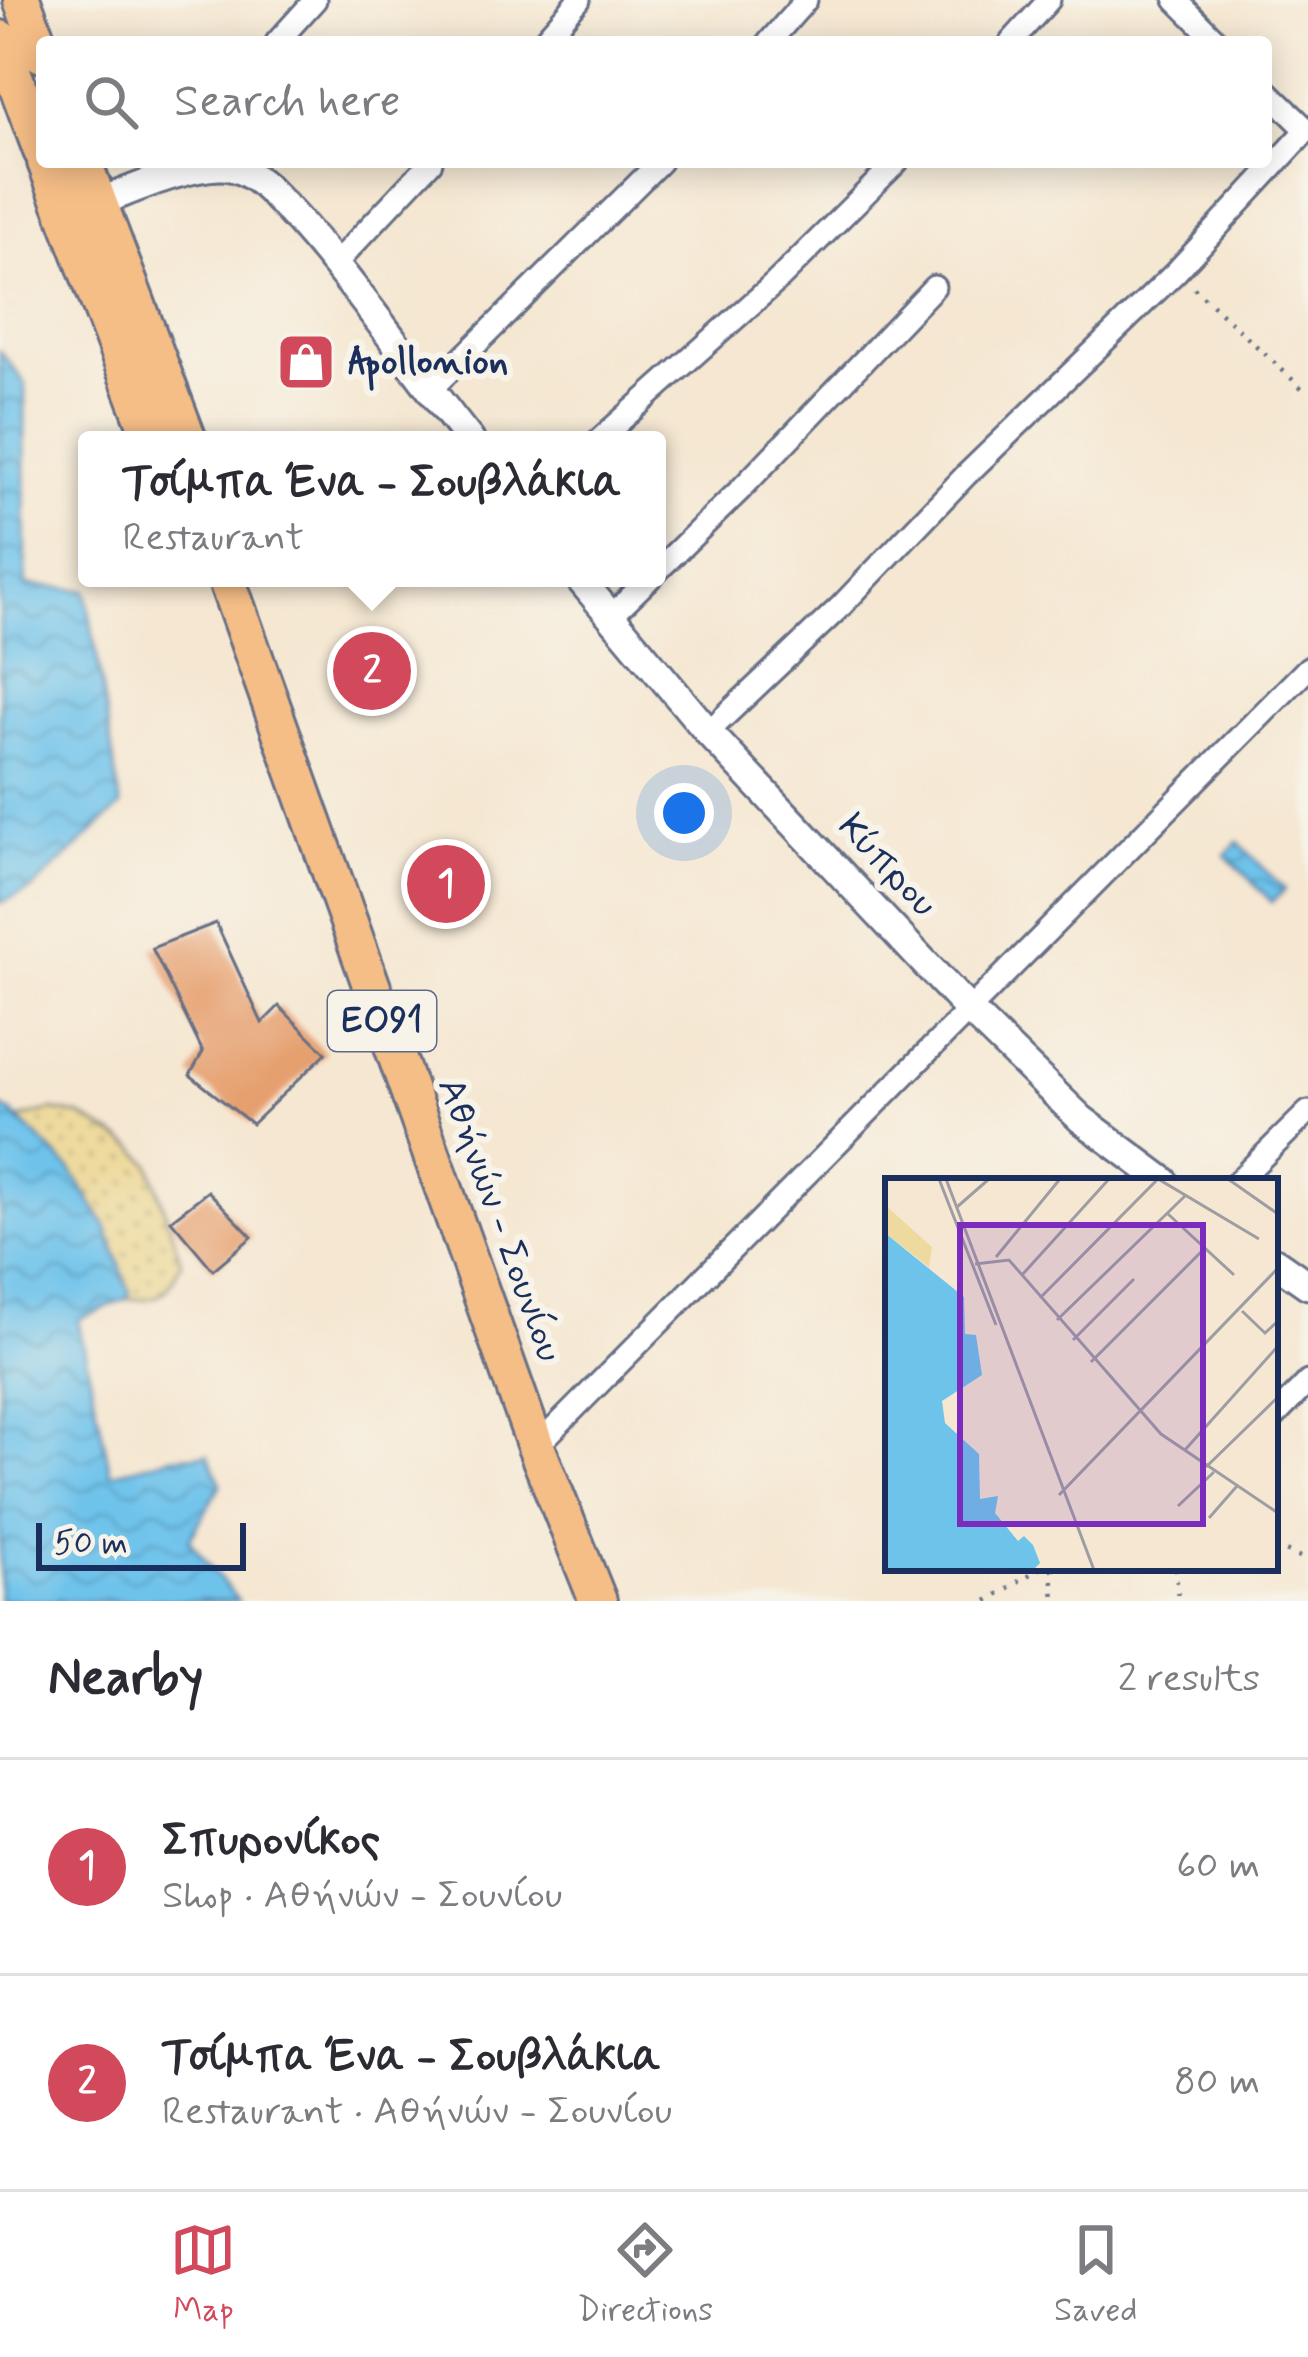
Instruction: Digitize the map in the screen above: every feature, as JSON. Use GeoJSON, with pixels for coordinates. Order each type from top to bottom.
{"type":"FeatureCollection","features":[{"type":"Feature","properties":{"kind":"main road"},"geometry":{"type":"LineString","coordinates":[[22,0],[36,38]]}},
{"type":"Feature","properties":{"kind":"main road"},"geometry":{"type":"LineString","coordinates":[[0,39],[36,135]]}},
{"type":"Feature","properties":{"kind":"main road"},"geometry":{"type":"LineString","coordinates":[[51,168],[82,209],[184,431]]}},
{"type":"Feature","properties":{"kind":"main road"},"geometry":{"type":"LineString","coordinates":[[83,168],[82,209],[149,431]]}},
{"type":"Feature","properties":{"kind":"main road","name":"Αθήνών - Σουνίου"},"geometry":{"type":"LineString","coordinates":[[226,587],[536,1447],[598,1601]]}},
{"type":"Feature","properties":{"kind":"street"},"geometry":{"type":"LineString","coordinates":[[282,36],[315,0]]}},
{"type":"Feature","properties":{"kind":"street"},"geometry":{"type":"LineString","coordinates":[[547,36],[580,0]]}},
{"type":"Feature","properties":{"kind":"street"},"geometry":{"type":"LineString","coordinates":[[774,36],[806,0]]}},
{"type":"Feature","properties":{"kind":"street"},"geometry":{"type":"LineString","coordinates":[[1016,36],[1048,0]]}},
{"type":"Feature","properties":{"kind":"street"},"geometry":{"type":"LineString","coordinates":[[1176,0],[1212,36]]}},
{"type":"Feature","properties":{"kind":"street"},"geometry":{"type":"LineString","coordinates":[[708,732],[1176,272],[1307,131],[1272,96]]}},
{"type":"Feature","properties":{"kind":"street"},"geometry":{"type":"LineString","coordinates":[[82,209],[191,168]]}},
{"type":"Feature","properties":{"kind":"street"},"geometry":{"type":"LineString","coordinates":[[228,168],[245,172],[267,187],[463,431]]}},
{"type":"Feature","properties":{"kind":"street"},"geometry":{"type":"LineString","coordinates":[[334,266],[425,168]]}},
{"type":"Feature","properties":{"kind":"street"},"geometry":{"type":"LineString","coordinates":[[430,391],[654,168]]}},
{"type":"Feature","properties":{"kind":"street"},"geometry":{"type":"LineString","coordinates":[[609,431],[775,283],[891,168]]}},
{"type":"Feature","properties":{"kind":"street"},"geometry":{"type":"LineString","coordinates":[[666,562],[934,287]]}},
{"type":"Feature","properties":{"kind":"street","name":"Κύπρου"},"geometry":{"type":"LineString","coordinates":[[586,587],[708,732],[968,1009],[1081,1119],[1160,1178]]}},
{"type":"Feature","properties":{"kind":"street"},"geometry":{"type":"LineString","coordinates":[[609,618],[641,587]]}},
{"type":"Feature","properties":{"kind":"street"},"geometry":{"type":"LineString","coordinates":[[536,1447],[1308,668]]}},
{"type":"Feature","properties":{"kind":"street"},"geometry":{"type":"LineString","coordinates":[[1241,1178],[1308,1112]]}},
{"type":"Feature","properties":{"kind":"street"},"geometry":{"type":"LineString","coordinates":[[1278,1264],[1308,1285]]}},
{"type":"Feature","properties":{"kind":"street"},"geometry":{"type":"LineString","coordinates":[[1278,1412],[1308,1382]]}},
{"type":"Feature","properties":{"kind":"path"},"geometry":{"type":"LineString","coordinates":[[1176,272],[1308,394]]}},
{"type":"Feature","properties":{"kind":"path"},"geometry":{"type":"LineString","coordinates":[[1278,1547],[1308,1559]]}},
{"type":"Feature","properties":{"kind":"path"},"geometry":{"type":"LineString","coordinates":[[987,1601],[1035,1571]]}},
{"type":"Feature","properties":{"kind":"path"},"geometry":{"type":"LineString","coordinates":[[1052,1571],[1054,1601]]}},
{"type":"Feature","properties":{"kind":"path"},"geometry":{"type":"LineString","coordinates":[[1176,1571],[1178,1601]]}},
{"type":"Feature","properties":{"kind":"sand"},"geometry":{"type":"Polygon","coordinates":[[[52,1110],[79,1115],[134,1147],[150,1164],[181,1262],[162,1294],[126,1299],[106,1226],[70,1169],[18,1119],[52,1110]]]}},
{"type":"Feature","properties":{"kind":"water"},"geometry":{"type":"Polygon","coordinates":[[[0,351],[25,383],[26,585],[86,590],[121,806],[32,889],[0,903],[0,351]]]}},
{"type":"Feature","properties":{"kind":"water"},"geometry":{"type":"Polygon","coordinates":[[[1238,842],[1285,890],[1272,902],[1226,855],[1238,842]]]}},
{"type":"Feature","properties":{"kind":"water"},"geometry":{"type":"Polygon","coordinates":[[[0,1106],[70,1169],[106,1226],[130,1293],[78,1320],[111,1474],[172,1457],[208,1454],[221,1484],[189,1540],[238,1601],[0,1601],[0,1106]]]}},
{"type":"Feature","properties":{"kind":"building"},"geometry":{"type":"Polygon","coordinates":[[[216,923],[262,1023],[279,1006],[326,1053],[252,1124],[190,1075],[203,1052],[152,948],[216,923]]]}},
{"type":"Feature","properties":{"kind":"building"},"geometry":{"type":"Polygon","coordinates":[[[208,1191],[252,1237],[213,1270],[171,1220],[208,1191]]]}},
{"type":"Feature","properties":{"kind":"place","name":"Apollonion"},"geometry":{"type":"Point","coordinates":[306,362]}},
{"type":"Feature","properties":{"kind":"place","name":"Τσίμπα Ένα - Σουβλάκια"},"geometry":{"type":"Point","coordinates":[372,671]}},
{"type":"Feature","properties":{"kind":"place","name":"Σπυρονίκος"},"geometry":{"type":"Point","coordinates":[446,884]}}]}
